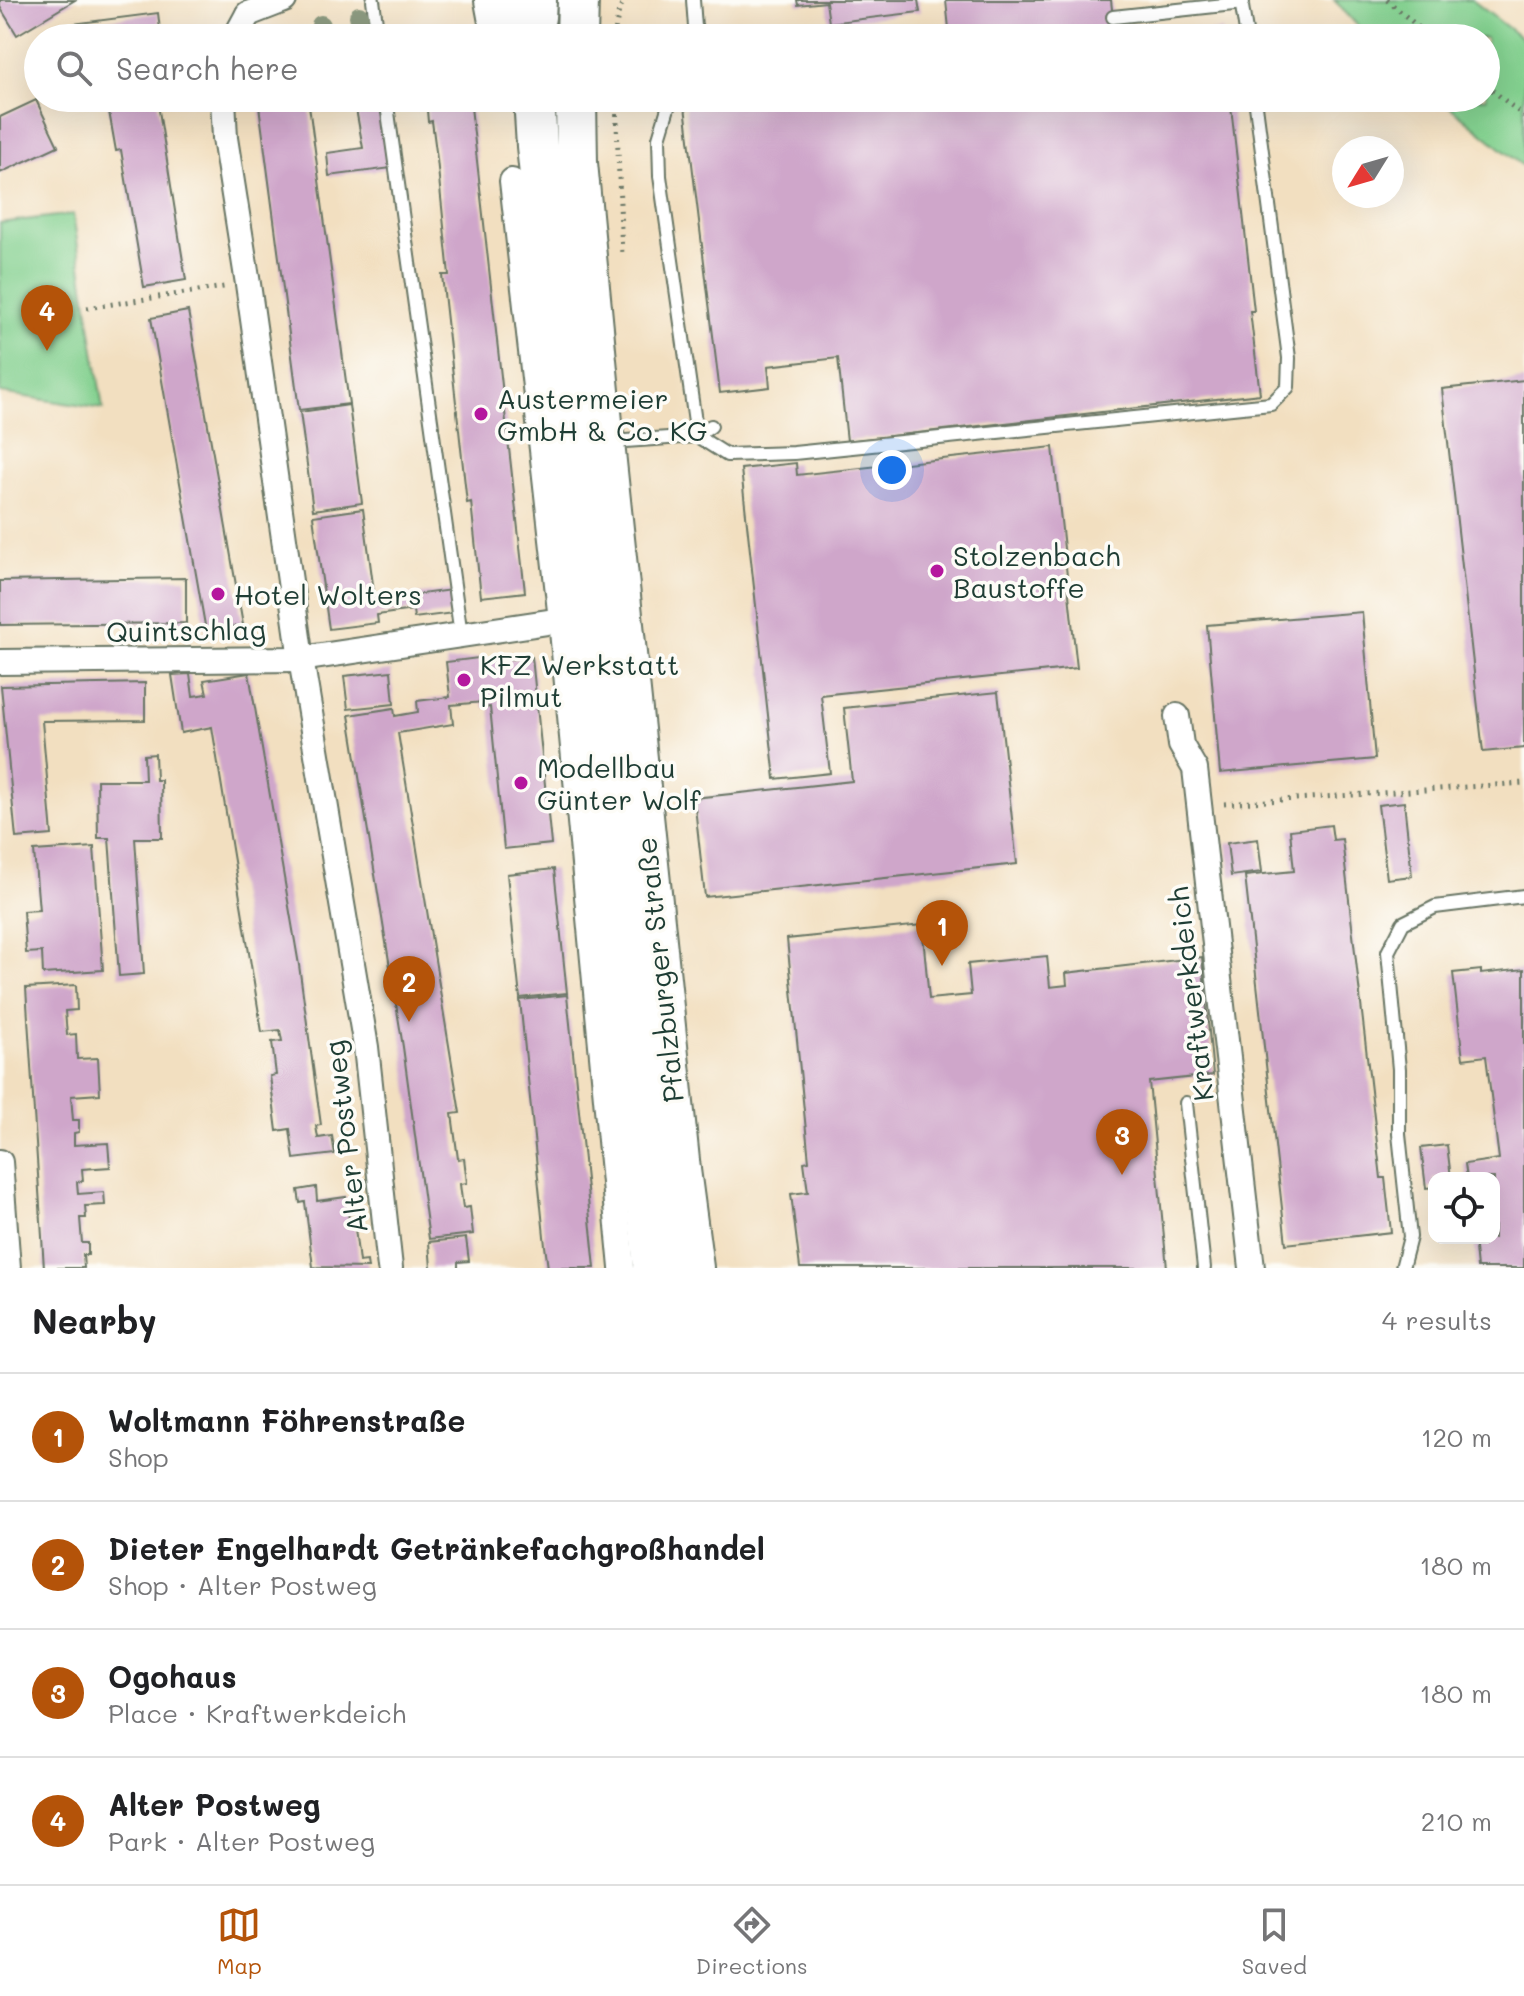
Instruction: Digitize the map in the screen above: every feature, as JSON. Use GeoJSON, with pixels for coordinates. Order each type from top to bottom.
{"type":"FeatureCollection","features":[{"type":"Feature","properties":{"kind":"main road"},"geometry":{"type":"LineString","coordinates":[[495,0],[526,23]]}},
{"type":"Feature","properties":{"kind":"main road"},"geometry":{"type":"LineString","coordinates":[[577,24],[578,0]]}},
{"type":"Feature","properties":{"kind":"main road","name":"Pfalzburger Straße"},"geometry":{"type":"LineString","coordinates":[[507,112],[512,181],[549,257]]}},
{"type":"Feature","properties":{"kind":"main road","name":"Pfalzburger Straße"},"geometry":{"type":"LineString","coordinates":[[535,112],[654,1268]]}},
{"type":"Feature","properties":{"kind":"main road","name":"Pfalzburger Straße"},"geometry":{"type":"LineString","coordinates":[[576,112],[577,163],[604,443],[680,1170],[693,1268]]}},
{"type":"Feature","properties":{"kind":"street"},"geometry":{"type":"LineString","coordinates":[[244,7],[284,0]]}},
{"type":"Feature","properties":{"kind":"street","name":"Alter Postweg"},"geometry":{"type":"LineString","coordinates":[[224,112],[301,659],[366,1047],[390,1268]]}},
{"type":"Feature","properties":{"kind":"street","name":"Pfalzburger Straße"},"geometry":{"type":"LineString","coordinates":[[512,181],[561,620],[622,1268]]}},
{"type":"Feature","properties":{"kind":"street","name":"Quintschlag"},"geometry":{"type":"LineString","coordinates":[[0,662],[301,659],[561,620]]}},
{"type":"Feature","properties":{"kind":"street","name":"Kraftwerkdeich"},"geometry":{"type":"LineString","coordinates":[[1177,716],[1181,745],[1195,769],[1252,1268]]}},
{"type":"Feature","properties":{"kind":"street"},"geometry":{"type":"LineString","coordinates":[[0,1162],[8,1268]]}},
{"type":"Feature","properties":{"kind":"lane"},"geometry":{"type":"LineString","coordinates":[[373,0],[376,24]]}},
{"type":"Feature","properties":{"kind":"lane"},"geometry":{"type":"LineString","coordinates":[[693,0],[695,24]]}},
{"type":"Feature","properties":{"kind":"lane"},"geometry":{"type":"LineString","coordinates":[[1113,17],[1242,1],[1245,24]]}},
{"type":"Feature","properties":{"kind":"lane"},"geometry":{"type":"LineString","coordinates":[[388,112],[461,635]]}},
{"type":"Feature","properties":{"kind":"lane"},"geometry":{"type":"LineString","coordinates":[[667,112],[659,138],[660,176],[697,436],[727,455],[794,453],[1271,404],[1288,387],[1289,358],[1257,112]]}},
{"type":"Feature","properties":{"kind":"lane"},"geometry":{"type":"LineString","coordinates":[[604,443],[697,436],[711,426]]}},
{"type":"Feature","properties":{"kind":"lane"},"geometry":{"type":"LineString","coordinates":[[1402,1268],[1410,1237],[1399,1134],[1399,1069],[1388,952],[1403,923],[1435,907],[1524,896]]}},
{"type":"Feature","properties":{"kind":"lane"},"geometry":{"type":"LineString","coordinates":[[1186,1103],[1204,1268]]}},
{"type":"Feature","properties":{"kind":"path"},"geometry":{"type":"LineString","coordinates":[[616,24],[625,0]]}},
{"type":"Feature","properties":{"kind":"path"},"geometry":{"type":"LineString","coordinates":[[1387,0],[1415,24]]}},
{"type":"Feature","properties":{"kind":"path"},"geometry":{"type":"LineString","coordinates":[[1500,96],[1524,116]]}},
{"type":"Feature","properties":{"kind":"path"},"geometry":{"type":"LineString","coordinates":[[87,308],[248,284]]}},
{"type":"Feature","properties":{"kind":"path"},"geometry":{"type":"LineString","coordinates":[[1199,806],[1524,783]]}},
{"type":"Feature","properties":{"kind":"green space"},"geometry":{"type":"Polygon","coordinates":[[[1334,0],[1472,0],[1524,40],[1524,167],[1456,112],[1500,112],[1500,24],[1356,24],[1334,0]]]}},
{"type":"Feature","properties":{"kind":"green space"},"geometry":{"type":"Polygon","coordinates":[[[73,214],[103,409],[0,393],[0,223],[73,214]]]}},
{"type":"Feature","properties":{"kind":"building"},"geometry":{"type":"Polygon","coordinates":[[[0,0],[75,0],[35,24],[24,24],[24,31],[17,35],[0,7],[0,0]]]}},
{"type":"Feature","properties":{"kind":"building"},"geometry":{"type":"Polygon","coordinates":[[[797,0],[918,0],[920,12],[829,23],[826,2],[798,5],[797,0]]]}},
{"type":"Feature","properties":{"kind":"building"},"geometry":{"type":"Polygon","coordinates":[[[946,0],[1111,0],[1114,24],[949,24],[946,0]]]}},
{"type":"Feature","properties":{"kind":"building"},"geometry":{"type":"Polygon","coordinates":[[[158,13],[159,24],[72,24],[158,13]]]}},
{"type":"Feature","properties":{"kind":"building"},"geometry":{"type":"Polygon","coordinates":[[[24,106],[24,112],[42,112],[58,146],[0,173],[0,117],[24,106]]]}},
{"type":"Feature","properties":{"kind":"building"},"geometry":{"type":"Polygon","coordinates":[[[109,112],[159,112],[186,280],[144,287],[121,150],[116,151],[109,112]]]}},
{"type":"Feature","properties":{"kind":"building"},"geometry":{"type":"Polygon","coordinates":[[[260,112],[310,112],[349,404],[299,410],[260,112]]]}},
{"type":"Feature","properties":{"kind":"building"},"geometry":{"type":"Polygon","coordinates":[[[357,112],[384,112],[392,168],[329,176],[327,153],[363,148],[357,112]]]}},
{"type":"Feature","properties":{"kind":"building"},"geometry":{"type":"Polygon","coordinates":[[[427,112],[472,112],[525,592],[481,597],[471,502],[467,503],[442,275],[449,275],[437,159],[432,121],[428,122],[427,112]]]}},
{"type":"Feature","properties":{"kind":"building"},"geometry":{"type":"Polygon","coordinates":[[[686,112],[1232,112],[1260,394],[847,441],[838,358],[768,366],[770,387],[720,393],[686,112]]]}},
{"type":"Feature","properties":{"kind":"building"},"geometry":{"type":"Polygon","coordinates":[[[188,311],[243,625],[206,631],[151,318],[188,311]]]}},
{"type":"Feature","properties":{"kind":"building"},"geometry":{"type":"Polygon","coordinates":[[[1524,380],[1524,748],[1483,752],[1442,389],[1524,380]]]}},
{"type":"Feature","properties":{"kind":"building"},"geometry":{"type":"Polygon","coordinates":[[[349,405],[362,503],[313,510],[300,412],[349,405]]]}},
{"type":"Feature","properties":{"kind":"building","name":"Stolzenbach Baustoffe"},"geometry":{"type":"Polygon","coordinates":[[[1053,447],[1077,668],[821,695],[830,773],[775,779],[741,469],[796,463],[797,475],[1053,447]]]}},
{"type":"Feature","properties":{"kind":"building"},"geometry":{"type":"Polygon","coordinates":[[[363,509],[375,600],[451,590],[454,613],[414,618],[413,610],[377,615],[378,623],[329,629],[313,516],[363,509]]]}},
{"type":"Feature","properties":{"kind":"building"},"geometry":{"type":"Polygon","coordinates":[[[186,578],[186,623],[0,625],[0,581],[186,578]]]}},
{"type":"Feature","properties":{"kind":"building"},"geometry":{"type":"Polygon","coordinates":[[[1362,612],[1375,759],[1220,773],[1207,625],[1362,612]]]}},
{"type":"Feature","properties":{"kind":"building"},"geometry":{"type":"Polygon","coordinates":[[[532,657],[551,844],[504,849],[490,707],[484,708],[483,702],[451,705],[453,724],[398,733],[460,1113],[452,1114],[458,1159],[464,1158],[467,1183],[460,1184],[463,1208],[470,1207],[473,1234],[429,1239],[403,1047],[349,715],[394,708],[395,716],[418,712],[417,701],[450,697],[446,662],[532,657]]]}},
{"type":"Feature","properties":{"kind":"building"},"geometry":{"type":"Polygon","coordinates":[[[391,671],[394,704],[348,709],[344,676],[391,671]]]}},
{"type":"Feature","properties":{"kind":"building"},"geometry":{"type":"Polygon","coordinates":[[[249,673],[299,965],[321,1125],[316,1126],[318,1138],[332,1136],[335,1154],[294,1159],[290,1129],[277,1131],[270,1076],[276,1075],[272,1042],[282,1041],[280,1030],[262,1032],[212,727],[181,733],[172,675],[190,674],[193,696],[207,694],[204,680],[249,673]]]}},
{"type":"Feature","properties":{"kind":"building"},"geometry":{"type":"Polygon","coordinates":[[[145,683],[145,720],[42,721],[52,835],[16,838],[1,686],[145,683]]]}},
{"type":"Feature","properties":{"kind":"building"},"geometry":{"type":"Polygon","coordinates":[[[998,692],[1017,864],[705,897],[694,798],[852,781],[844,708],[998,692]]]}},
{"type":"Feature","properties":{"kind":"building"},"geometry":{"type":"Polygon","coordinates":[[[155,754],[156,780],[161,780],[162,838],[135,838],[144,974],[119,976],[109,838],[98,838],[97,780],[145,780],[144,755],[155,754]]]}},
{"type":"Feature","properties":{"kind":"building"},"geometry":{"type":"Polygon","coordinates":[[[1404,802],[1412,876],[1387,879],[1378,805],[1404,802]]]}},
{"type":"Feature","properties":{"kind":"building"},"geometry":{"type":"Polygon","coordinates":[[[1331,825],[1333,840],[1342,839],[1381,1178],[1385,1178],[1391,1232],[1286,1244],[1245,876],[1294,871],[1290,830],[1331,825]]]}},
{"type":"Feature","properties":{"kind":"building"},"geometry":{"type":"Polygon","coordinates":[[[1258,839],[1262,872],[1231,876],[1227,843],[1258,839]]]}},
{"type":"Feature","properties":{"kind":"building"},"geometry":{"type":"Polygon","coordinates":[[[94,847],[103,970],[43,974],[42,952],[26,953],[23,911],[39,910],[34,851],[94,847]]]}},
{"type":"Feature","properties":{"kind":"building"},"geometry":{"type":"Polygon","coordinates":[[[554,869],[567,993],[520,998],[507,874],[554,869]]]}},
{"type":"Feature","properties":{"kind":"building"},"geometry":{"type":"Polygon","coordinates":[[[922,925],[929,999],[971,995],[968,964],[1047,956],[1050,987],[1067,985],[1066,973],[1202,957],[1213,1075],[1149,1082],[1167,1268],[800,1268],[791,1194],[808,1192],[804,1162],[809,1161],[787,939],[922,925]]]}},
{"type":"Feature","properties":{"kind":"building"},"geometry":{"type":"Polygon","coordinates":[[[1524,969],[1524,1268],[1477,1268],[1475,1244],[1500,1244],[1500,1172],[1466,1172],[1465,1164],[1499,1159],[1486,1056],[1463,1059],[1453,973],[1481,970],[1481,974],[1524,969]]]}},
{"type":"Feature","properties":{"kind":"building"},"geometry":{"type":"Polygon","coordinates":[[[76,985],[77,1010],[65,1011],[67,1035],[76,1034],[77,1059],[98,1058],[100,1094],[71,1096],[73,1120],[79,1120],[74,1145],[108,1143],[110,1167],[82,1169],[83,1181],[77,1182],[78,1194],[104,1192],[105,1205],[85,1206],[86,1218],[80,1218],[82,1243],[88,1243],[88,1255],[83,1255],[84,1268],[44,1268],[26,988],[76,985]]]}},
{"type":"Feature","properties":{"kind":"building"},"geometry":{"type":"Polygon","coordinates":[[[567,995],[595,1268],[548,1268],[545,1246],[520,1000],[567,995]]]}},
{"type":"Feature","properties":{"kind":"building"},"geometry":{"type":"Polygon","coordinates":[[[1447,1145],[1450,1172],[1428,1172],[1428,1188],[1426,1188],[1421,1148],[1447,1145]]]}},
{"type":"Feature","properties":{"kind":"building"},"geometry":{"type":"Polygon","coordinates":[[[316,1187],[317,1201],[346,1197],[349,1220],[354,1220],[359,1262],[367,1261],[368,1268],[313,1267],[305,1202],[300,1203],[298,1190],[316,1187]]]}},
{"type":"Feature","properties":{"kind":"building"},"geometry":{"type":"Polygon","coordinates":[[[466,1238],[469,1261],[458,1262],[458,1268],[431,1268],[429,1242],[466,1238]]]}},
{"type":"Feature","properties":{"kind":"place","name":"Alter Postweg"},"geometry":{"type":"Point","coordinates":[47,351]}},
{"type":"Feature","properties":{"kind":"place","name":"Austermeier GmbH & Co. KG"},"geometry":{"type":"Point","coordinates":[481,414]}},
{"type":"Feature","properties":{"kind":"place","name":"Stolzenbach Baustoffe"},"geometry":{"type":"Point","coordinates":[937,571]}},
{"type":"Feature","properties":{"kind":"place","name":"Hotel Wolters"},"geometry":{"type":"Point","coordinates":[218,594]}},
{"type":"Feature","properties":{"kind":"place","name":"KFZ Werkstatt Pilmut"},"geometry":{"type":"Point","coordinates":[464,680]}},
{"type":"Feature","properties":{"kind":"place","name":"Modellbau Günter Wolf"},"geometry":{"type":"Point","coordinates":[521,783]}},
{"type":"Feature","properties":{"kind":"place","name":"Woltmann Föhrenstraße"},"geometry":{"type":"Point","coordinates":[942,966]}},
{"type":"Feature","properties":{"kind":"place","name":"Dieter Engelhardt Getränkefachgroßhandel"},"geometry":{"type":"Point","coordinates":[409,1022]}},
{"type":"Feature","properties":{"kind":"place","name":"Ogohaus"},"geometry":{"type":"Point","coordinates":[1122,1175]}}]}
